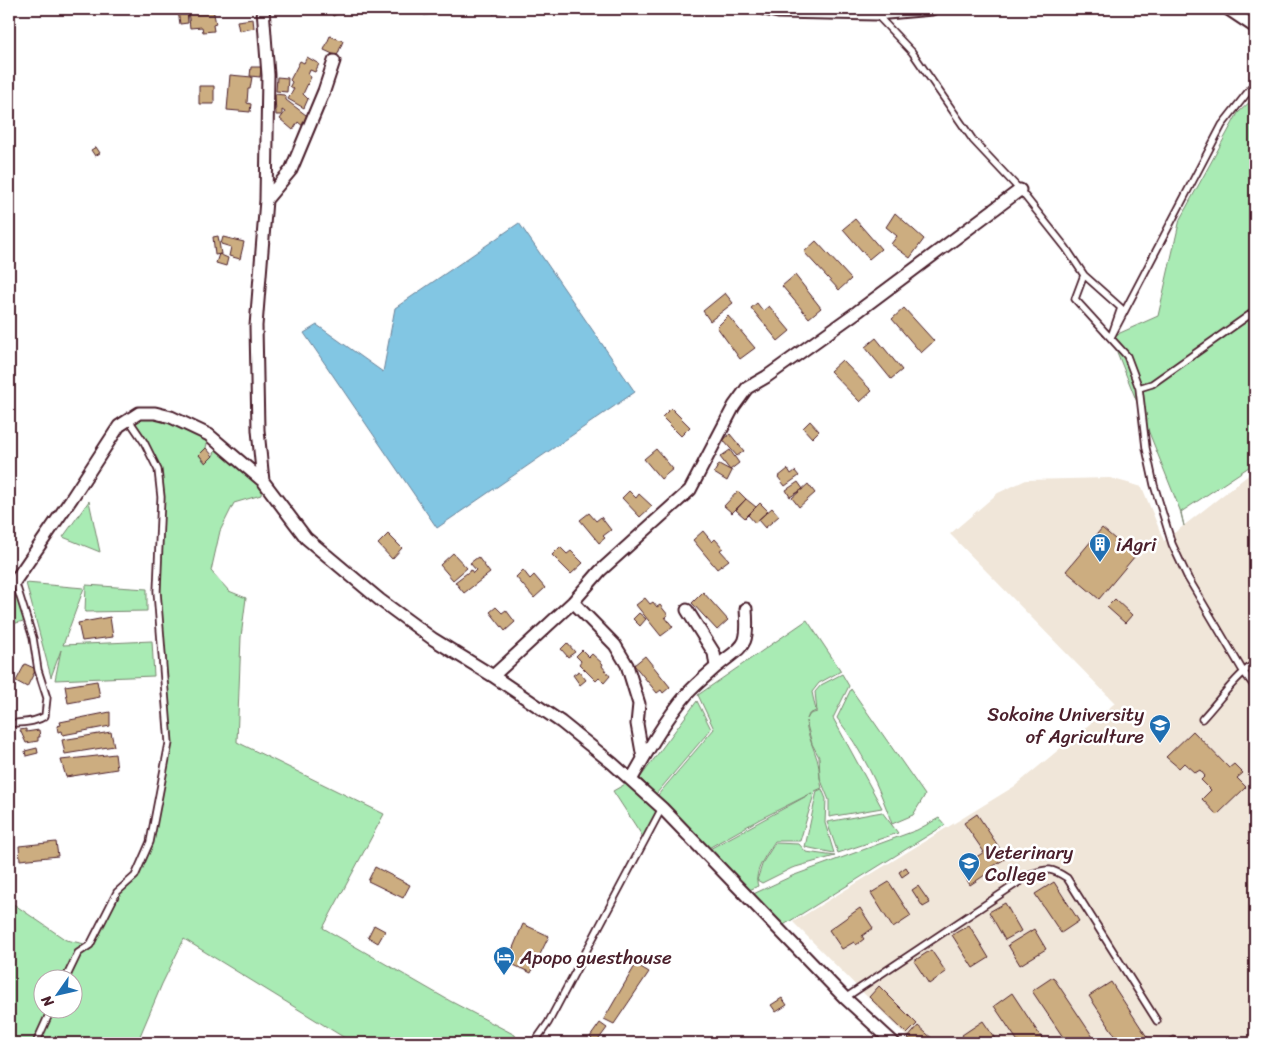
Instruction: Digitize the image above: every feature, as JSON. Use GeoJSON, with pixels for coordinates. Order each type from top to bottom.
{"type":"FeatureCollection","features":[{"type":"Feature","properties":{"kind":"street"},"geometry":{"type":"LineString","coordinates":[[263,9],[268,75],[266,200],[256,326],[258,430],[263,482]]}},
{"type":"Feature","properties":{"kind":"street"},"geometry":{"type":"LineString","coordinates":[[768,9],[778,12],[876,14],[932,9]]}},
{"type":"Feature","properties":{"kind":"street"},"geometry":{"type":"LineString","coordinates":[[1228,9],[1255,27]]}},
{"type":"Feature","properties":{"kind":"street"},"geometry":{"type":"LineString","coordinates":[[266,200],[291,170],[324,91],[334,61]]}},
{"type":"Feature","properties":{"kind":"street"},"geometry":{"type":"LineString","coordinates":[[493,676],[573,602],[600,571],[690,490],[734,406],[747,388],[766,377],[857,312],[1020,190]]}},
{"type":"Feature","properties":{"kind":"street"},"geometry":{"type":"LineString","coordinates":[[12,582],[76,493],[118,426],[139,414],[155,413],[171,417],[209,435],[263,482],[306,538],[380,600],[432,639],[493,676],[561,722],[631,780],[662,808],[845,998],[894,1043]]}},
{"type":"Feature","properties":{"kind":"street"},"geometry":{"type":"LineString","coordinates":[[573,602],[615,645],[626,664],[639,704],[637,724],[643,758]]}},
{"type":"Feature","properties":{"kind":"street"},"geometry":{"type":"LineString","coordinates":[[631,780],[666,720],[688,693],[716,667],[742,648],[747,637],[746,609]]}},
{"type":"Feature","properties":{"kind":"street"},"geometry":{"type":"LineString","coordinates":[[687,610],[714,653],[716,667]]}},
{"type":"Feature","properties":{"kind":"lane"},"geometry":{"type":"LineString","coordinates":[[876,14],[912,52],[973,140],[1020,190],[1066,248],[1084,275],[1121,308],[1111,337]]}},
{"type":"Feature","properties":{"kind":"lane"},"geometry":{"type":"LineString","coordinates":[[1111,337],[1222,125],[1255,83]]}},
{"type":"Feature","properties":{"kind":"lane"},"geometry":{"type":"LineString","coordinates":[[1084,275],[1075,299],[1127,356],[1139,388],[1146,448],[1154,484],[1172,544],[1188,578],[1243,671],[1255,687]]}},
{"type":"Feature","properties":{"kind":"lane"},"geometry":{"type":"LineString","coordinates":[[1139,388],[1152,384],[1255,311]]}},
{"type":"Feature","properties":{"kind":"lane"},"geometry":{"type":"LineString","coordinates":[[70,970],[78,953],[90,945],[116,892],[135,876],[150,842],[169,743],[157,591],[161,497],[158,470],[144,442],[129,420]]}},
{"type":"Feature","properties":{"kind":"lane"},"geometry":{"type":"LineString","coordinates":[[9,724],[32,721],[45,716],[47,698],[38,670],[33,638],[12,582]]}},
{"type":"Feature","properties":{"kind":"lane"},"geometry":{"type":"LineString","coordinates":[[1202,719],[1243,671],[1255,663]]}},
{"type":"Feature","properties":{"kind":"lane"},"geometry":{"type":"LineString","coordinates":[[534,1043],[548,1023],[662,808]]}},
{"type":"Feature","properties":{"kind":"lane"},"geometry":{"type":"LineString","coordinates":[[845,998],[1031,874],[1044,869],[1054,869],[1068,878],[1157,1021]]}},
{"type":"Feature","properties":{"kind":"lane"},"geometry":{"type":"LineString","coordinates":[[36,1043],[46,1020]]}},
{"type":"Feature","properties":{"kind":"shaded area","name":"Sokoine University of Agriculture"},"geometry":{"type":"Polygon","coordinates":[[[1255,470],[1255,1043],[913,1043],[793,922],[1015,786],[1115,703],[950,534],[998,493],[1026,480],[1110,478],[1142,487],[1164,541],[1255,470]]]}},
{"type":"Feature","properties":{"kind":"green space"},"geometry":{"type":"Polygon","coordinates":[[[1255,97],[1255,463],[1181,512],[1184,526],[1180,510],[1111,337],[1158,316],[1180,219],[1238,113],[1255,97]]]}},
{"type":"Feature","properties":{"kind":"green space"},"geometry":{"type":"Polygon","coordinates":[[[155,413],[209,435],[206,448],[199,455],[205,463],[213,456],[219,443],[263,481],[261,495],[234,503],[220,531],[211,571],[229,591],[246,598],[241,637],[237,742],[384,814],[323,928],[450,1001],[515,1035],[518,1043],[353,1043],[184,939],[162,984],[137,1043],[9,1043],[9,901],[66,940],[90,945],[117,892],[135,876],[150,842],[169,743],[157,591],[161,497],[158,470],[129,420],[155,413]]]}},
{"type":"Feature","properties":{"kind":"green space"},"geometry":{"type":"Polygon","coordinates":[[[89,501],[100,552],[63,537],[89,501]]]}},
{"type":"Feature","properties":{"kind":"green space"},"geometry":{"type":"Polygon","coordinates":[[[9,566],[27,620],[9,625],[9,566]]]}},
{"type":"Feature","properties":{"kind":"green space"},"geometry":{"type":"Polygon","coordinates":[[[26,583],[84,588],[63,645],[152,641],[154,676],[55,680],[61,650],[51,677],[26,583]]]}},
{"type":"Feature","properties":{"kind":"green space"},"geometry":{"type":"Polygon","coordinates":[[[86,585],[147,589],[147,611],[85,612],[86,585]]]}},
{"type":"Feature","properties":{"kind":"green space"},"geometry":{"type":"Polygon","coordinates":[[[807,620],[841,671],[819,683],[812,692],[816,711],[809,714],[807,719],[810,714],[817,712],[815,692],[821,685],[842,674],[849,686],[833,718],[882,808],[829,817],[829,800],[820,778],[822,788],[815,791],[800,841],[775,841],[757,874],[758,886],[745,892],[706,851],[812,793],[760,819],[705,850],[657,796],[714,729],[698,695],[807,620]],[[812,744],[820,776],[819,757],[812,744]]]}},
{"type":"Feature","properties":{"kind":"green space"},"geometry":{"type":"Polygon","coordinates":[[[851,689],[925,795],[913,815],[892,824],[869,769],[837,718],[851,689]]]}},
{"type":"Feature","properties":{"kind":"green space"},"geometry":{"type":"Polygon","coordinates":[[[697,701],[711,729],[656,794],[640,778],[697,701]]]}},
{"type":"Feature","properties":{"kind":"green space"},"geometry":{"type":"Polygon","coordinates":[[[629,782],[658,809],[643,837],[613,791],[629,782]]]}},
{"type":"Feature","properties":{"kind":"green space"},"geometry":{"type":"Polygon","coordinates":[[[822,789],[826,799],[825,823],[834,853],[805,847],[817,791],[822,789]]]}},
{"type":"Feature","properties":{"kind":"green space"},"geometry":{"type":"Polygon","coordinates":[[[882,812],[898,833],[838,853],[827,822],[882,812]]]}},
{"type":"Feature","properties":{"kind":"green space"},"geometry":{"type":"Polygon","coordinates":[[[939,818],[945,825],[782,926],[749,896],[792,876],[917,830],[939,818]]]}},
{"type":"Feature","properties":{"kind":"green space"},"geometry":{"type":"Polygon","coordinates":[[[775,843],[799,844],[806,852],[835,856],[792,868],[762,883],[757,880],[763,862],[775,843]]]}},
{"type":"Feature","properties":{"kind":"water"},"geometry":{"type":"Polygon","coordinates":[[[519,223],[635,392],[437,528],[304,333],[317,325],[383,372],[395,308],[519,223]]]}},
{"type":"Feature","properties":{"kind":"building"},"geometry":{"type":"Polygon","coordinates":[[[213,9],[216,24],[213,25],[214,31],[203,32],[202,27],[190,28],[188,10],[213,9]]]}},
{"type":"Feature","properties":{"kind":"building"},"geometry":{"type":"Polygon","coordinates":[[[329,9],[347,9],[333,16],[329,9]]]}},
{"type":"Feature","properties":{"kind":"building"},"geometry":{"type":"Polygon","coordinates":[[[424,9],[447,9],[447,13],[424,15],[424,9]]]}},
{"type":"Feature","properties":{"kind":"building"},"geometry":{"type":"Polygon","coordinates":[[[493,9],[507,9],[507,11],[493,14],[493,9]]]}},
{"type":"Feature","properties":{"kind":"building"},"geometry":{"type":"Polygon","coordinates":[[[187,10],[188,23],[180,24],[178,11],[187,10]]]}},
{"type":"Feature","properties":{"kind":"building"},"geometry":{"type":"Polygon","coordinates":[[[253,19],[254,28],[239,31],[237,21],[253,19]]]}},
{"type":"Feature","properties":{"kind":"building"},"geometry":{"type":"Polygon","coordinates":[[[330,36],[343,41],[337,56],[324,50],[330,36]]]}},
{"type":"Feature","properties":{"kind":"building"},"geometry":{"type":"Polygon","coordinates":[[[307,57],[319,64],[315,72],[310,70],[308,75],[311,77],[303,94],[308,99],[304,108],[288,99],[294,89],[290,86],[292,82],[290,80],[300,61],[304,63],[307,57]]]}},
{"type":"Feature","properties":{"kind":"building"},"geometry":{"type":"Polygon","coordinates":[[[251,67],[261,67],[260,77],[250,76],[251,67]]]}},
{"type":"Feature","properties":{"kind":"building"},"geometry":{"type":"Polygon","coordinates":[[[230,75],[252,77],[250,89],[248,89],[247,103],[251,104],[250,112],[227,110],[230,75]]]}},
{"type":"Feature","properties":{"kind":"building"},"geometry":{"type":"Polygon","coordinates":[[[277,77],[288,78],[287,92],[276,91],[277,77]]]}},
{"type":"Feature","properties":{"kind":"building"},"geometry":{"type":"Polygon","coordinates":[[[199,86],[214,86],[214,104],[199,104],[199,86]]]}},
{"type":"Feature","properties":{"kind":"building"},"geometry":{"type":"Polygon","coordinates":[[[275,94],[284,95],[286,100],[310,118],[304,127],[298,122],[293,130],[280,119],[285,112],[282,110],[282,115],[276,115],[275,94]]]}},
{"type":"Feature","properties":{"kind":"building"},"geometry":{"type":"Polygon","coordinates":[[[96,147],[100,153],[95,156],[91,150],[96,147]]]}},
{"type":"Feature","properties":{"kind":"building"},"geometry":{"type":"Polygon","coordinates":[[[895,213],[924,239],[910,258],[891,244],[897,236],[886,227],[895,213]]]}},
{"type":"Feature","properties":{"kind":"building"},"geometry":{"type":"Polygon","coordinates":[[[855,219],[881,249],[869,259],[843,229],[855,219]]]}},
{"type":"Feature","properties":{"kind":"building"},"geometry":{"type":"Polygon","coordinates":[[[218,236],[221,254],[215,255],[213,237],[218,236]]]}},
{"type":"Feature","properties":{"kind":"building"},"geometry":{"type":"Polygon","coordinates":[[[223,237],[244,242],[240,259],[229,256],[231,247],[221,244],[223,237]]]}},
{"type":"Feature","properties":{"kind":"building"},"geometry":{"type":"Polygon","coordinates":[[[816,241],[851,279],[839,290],[804,252],[816,241]]]}},
{"type":"Feature","properties":{"kind":"building"},"geometry":{"type":"Polygon","coordinates":[[[219,254],[228,258],[226,266],[216,263],[219,254]]]}},
{"type":"Feature","properties":{"kind":"building"},"geometry":{"type":"Polygon","coordinates":[[[795,275],[821,308],[809,318],[782,286],[795,275]]]}},
{"type":"Feature","properties":{"kind":"building"},"geometry":{"type":"Polygon","coordinates":[[[725,293],[733,303],[710,321],[703,311],[725,293]]]}},
{"type":"Feature","properties":{"kind":"building"},"geometry":{"type":"Polygon","coordinates":[[[757,303],[763,311],[769,306],[790,331],[778,341],[751,308],[757,303]]]}},
{"type":"Feature","properties":{"kind":"building"},"geometry":{"type":"Polygon","coordinates":[[[904,308],[934,341],[921,353],[892,319],[904,308]]]}},
{"type":"Feature","properties":{"kind":"building"},"geometry":{"type":"Polygon","coordinates":[[[728,316],[755,348],[740,359],[717,327],[728,316]]]}},
{"type":"Feature","properties":{"kind":"building"},"geometry":{"type":"Polygon","coordinates":[[[876,338],[902,370],[891,379],[865,347],[876,338]]]}},
{"type":"Feature","properties":{"kind":"building"},"geometry":{"type":"Polygon","coordinates":[[[842,360],[872,391],[860,402],[830,371],[842,360]]]}},
{"type":"Feature","properties":{"kind":"building"},"geometry":{"type":"Polygon","coordinates":[[[671,408],[690,427],[681,436],[662,417],[671,408]]]}},
{"type":"Feature","properties":{"kind":"building"},"geometry":{"type":"Polygon","coordinates":[[[810,421],[819,431],[812,438],[803,428],[810,421]]]}},
{"type":"Feature","properties":{"kind":"building"},"geometry":{"type":"Polygon","coordinates":[[[730,434],[744,451],[737,456],[723,440],[730,434]]]}},
{"type":"Feature","properties":{"kind":"building"},"geometry":{"type":"Polygon","coordinates":[[[206,448],[213,456],[206,463],[199,455],[206,448]]]}},
{"type":"Feature","properties":{"kind":"building"},"geometry":{"type":"Polygon","coordinates":[[[656,449],[673,469],[661,479],[644,459],[656,449]]]}},
{"type":"Feature","properties":{"kind":"building"},"geometry":{"type":"Polygon","coordinates":[[[730,450],[739,463],[730,470],[720,457],[730,450]]]}},
{"type":"Feature","properties":{"kind":"building"},"geometry":{"type":"Polygon","coordinates":[[[719,464],[732,471],[727,481],[714,473],[719,464]]]}},
{"type":"Feature","properties":{"kind":"building"},"geometry":{"type":"Polygon","coordinates":[[[788,469],[791,474],[795,471],[799,476],[785,486],[778,477],[788,469]]]}},
{"type":"Feature","properties":{"kind":"building"},"geometry":{"type":"Polygon","coordinates":[[[798,482],[803,489],[790,497],[786,490],[798,482]]]}},
{"type":"Feature","properties":{"kind":"building"},"geometry":{"type":"Polygon","coordinates":[[[808,484],[815,493],[799,507],[792,498],[808,484]]]}},
{"type":"Feature","properties":{"kind":"building"},"geometry":{"type":"Polygon","coordinates":[[[629,491],[636,498],[639,494],[652,506],[640,517],[622,498],[629,491]]]}},
{"type":"Feature","properties":{"kind":"building"},"geometry":{"type":"Polygon","coordinates":[[[738,491],[746,499],[732,513],[724,506],[738,491]]]}},
{"type":"Feature","properties":{"kind":"building"},"geometry":{"type":"Polygon","coordinates":[[[746,499],[756,507],[745,518],[736,510],[746,499]]]}},
{"type":"Feature","properties":{"kind":"building"},"geometry":{"type":"Polygon","coordinates":[[[760,503],[768,511],[755,523],[748,515],[760,503]]]}},
{"type":"Feature","properties":{"kind":"building"},"geometry":{"type":"Polygon","coordinates":[[[772,508],[779,516],[765,528],[758,520],[772,508]]]}},
{"type":"Feature","properties":{"kind":"building"},"geometry":{"type":"Polygon","coordinates":[[[589,513],[596,521],[601,517],[611,530],[603,536],[605,538],[599,543],[580,520],[589,513]]]}},
{"type":"Feature","properties":{"kind":"building","name":"iAgri"},"geometry":{"type":"Polygon","coordinates":[[[1102,528],[1135,556],[1099,599],[1066,571],[1102,528]]]}},
{"type":"Feature","properties":{"kind":"building"},"geometry":{"type":"Polygon","coordinates":[[[703,531],[712,542],[715,539],[723,548],[720,550],[729,560],[717,569],[693,540],[703,531]]]}},
{"type":"Feature","properties":{"kind":"building"},"geometry":{"type":"Polygon","coordinates":[[[388,534],[402,548],[392,559],[378,544],[388,534]]]}},
{"type":"Feature","properties":{"kind":"building"},"geometry":{"type":"Polygon","coordinates":[[[560,547],[567,554],[571,551],[583,563],[571,574],[552,555],[560,547]]]}},
{"type":"Feature","properties":{"kind":"building"},"geometry":{"type":"Polygon","coordinates":[[[453,553],[467,568],[453,580],[440,565],[453,553]]]}},
{"type":"Feature","properties":{"kind":"building"},"geometry":{"type":"Polygon","coordinates":[[[478,557],[490,573],[464,593],[455,582],[471,570],[473,573],[476,570],[470,563],[478,557]]]}},
{"type":"Feature","properties":{"kind":"building"},"geometry":{"type":"Polygon","coordinates":[[[523,570],[530,579],[534,575],[545,588],[534,598],[516,577],[523,570]]]}},
{"type":"Feature","properties":{"kind":"building"},"geometry":{"type":"Polygon","coordinates":[[[703,592],[728,620],[717,630],[692,603],[703,592]]]}},
{"type":"Feature","properties":{"kind":"building"},"geometry":{"type":"Polygon","coordinates":[[[645,598],[650,604],[653,602],[657,607],[660,605],[668,615],[665,617],[673,627],[661,636],[636,605],[645,598]]]}},
{"type":"Feature","properties":{"kind":"building"},"geometry":{"type":"Polygon","coordinates":[[[1115,599],[1132,615],[1125,623],[1107,607],[1115,599]]]}},
{"type":"Feature","properties":{"kind":"building"},"geometry":{"type":"Polygon","coordinates":[[[496,607],[502,613],[506,610],[515,622],[505,631],[490,612],[496,607]]]}},
{"type":"Feature","properties":{"kind":"building"},"geometry":{"type":"Polygon","coordinates":[[[639,613],[646,619],[640,626],[633,619],[639,613]]]}},
{"type":"Feature","properties":{"kind":"building"},"geometry":{"type":"Polygon","coordinates":[[[110,617],[113,637],[82,641],[78,623],[110,617]]]}},
{"type":"Feature","properties":{"kind":"building"},"geometry":{"type":"Polygon","coordinates":[[[567,643],[575,652],[568,657],[561,649],[567,643]]]}},
{"type":"Feature","properties":{"kind":"building"},"geometry":{"type":"Polygon","coordinates":[[[582,650],[589,657],[592,654],[603,664],[602,666],[610,676],[604,683],[599,678],[596,681],[579,664],[581,661],[576,656],[582,650]]]}},
{"type":"Feature","properties":{"kind":"building"},"geometry":{"type":"Polygon","coordinates":[[[645,656],[670,687],[663,693],[661,690],[657,693],[634,665],[645,656]]]}},
{"type":"Feature","properties":{"kind":"building"},"geometry":{"type":"Polygon","coordinates":[[[25,664],[36,669],[27,687],[16,681],[25,664]]]}},
{"type":"Feature","properties":{"kind":"building"},"geometry":{"type":"Polygon","coordinates":[[[579,671],[586,680],[580,685],[573,675],[579,671]]]}},
{"type":"Feature","properties":{"kind":"building"},"geometry":{"type":"Polygon","coordinates":[[[97,681],[100,697],[68,703],[65,686],[97,681]]]}},
{"type":"Feature","properties":{"kind":"building"},"geometry":{"type":"Polygon","coordinates":[[[110,712],[110,726],[63,735],[62,731],[58,732],[57,726],[61,725],[60,722],[110,712]]]}},
{"type":"Feature","properties":{"kind":"building"},"geometry":{"type":"Polygon","coordinates":[[[26,729],[26,732],[39,730],[40,737],[38,737],[38,741],[26,743],[20,730],[26,729]]]}},
{"type":"Feature","properties":{"kind":"building"},"geometry":{"type":"Polygon","coordinates":[[[1193,731],[1229,768],[1234,764],[1243,773],[1237,778],[1246,787],[1217,815],[1202,799],[1211,790],[1201,780],[1205,776],[1200,770],[1195,773],[1184,763],[1179,768],[1166,757],[1193,731]]]}},
{"type":"Feature","properties":{"kind":"building"},"geometry":{"type":"Polygon","coordinates":[[[111,732],[114,746],[65,754],[62,740],[111,732]]]}},
{"type":"Feature","properties":{"kind":"building"},"geometry":{"type":"Polygon","coordinates":[[[37,748],[38,753],[26,756],[25,751],[37,748]]]}},
{"type":"Feature","properties":{"kind":"building"},"geometry":{"type":"Polygon","coordinates":[[[115,754],[117,769],[66,777],[61,760],[115,754]]]}},
{"type":"Feature","properties":{"kind":"building"},"geometry":{"type":"Polygon","coordinates":[[[977,814],[1006,858],[986,871],[988,873],[970,885],[960,868],[984,852],[964,823],[977,814]]]}},
{"type":"Feature","properties":{"kind":"building"},"geometry":{"type":"Polygon","coordinates":[[[56,842],[58,856],[20,860],[19,846],[56,842]]]}},
{"type":"Feature","properties":{"kind":"building"},"geometry":{"type":"Polygon","coordinates":[[[375,867],[410,885],[403,898],[368,881],[375,867]]]}},
{"type":"Feature","properties":{"kind":"building"},"geometry":{"type":"Polygon","coordinates":[[[906,867],[909,872],[902,877],[899,872],[906,867]]]}},
{"type":"Feature","properties":{"kind":"building"},"geometry":{"type":"Polygon","coordinates":[[[889,882],[911,916],[893,928],[871,893],[889,882]]]}},
{"type":"Feature","properties":{"kind":"building"},"geometry":{"type":"Polygon","coordinates":[[[1054,882],[1079,921],[1061,933],[1035,894],[1054,882]]]}},
{"type":"Feature","properties":{"kind":"building"},"geometry":{"type":"Polygon","coordinates":[[[918,886],[930,903],[923,907],[912,890],[918,886]]]}},
{"type":"Feature","properties":{"kind":"building"},"geometry":{"type":"Polygon","coordinates":[[[1005,903],[1021,931],[1005,940],[989,912],[1005,903]]]}},
{"type":"Feature","properties":{"kind":"building"},"geometry":{"type":"Polygon","coordinates":[[[860,908],[873,928],[862,936],[864,939],[856,945],[854,942],[842,949],[829,930],[860,908]]]}},
{"type":"Feature","properties":{"kind":"building"},"geometry":{"type":"Polygon","coordinates":[[[523,924],[549,936],[531,973],[507,962],[523,924]]]}},
{"type":"Feature","properties":{"kind":"building"},"geometry":{"type":"Polygon","coordinates":[[[374,925],[385,931],[378,943],[368,937],[374,925]]]}},
{"type":"Feature","properties":{"kind":"building"},"geometry":{"type":"Polygon","coordinates":[[[969,925],[989,958],[973,968],[952,935],[969,925]]]}},
{"type":"Feature","properties":{"kind":"building"},"geometry":{"type":"Polygon","coordinates":[[[1034,929],[1046,949],[1020,965],[1008,945],[1034,929]]]}},
{"type":"Feature","properties":{"kind":"building"},"geometry":{"type":"Polygon","coordinates":[[[931,950],[946,972],[929,984],[914,961],[931,950]]]}},
{"type":"Feature","properties":{"kind":"building"},"geometry":{"type":"Polygon","coordinates":[[[636,964],[649,972],[614,1024],[604,1019],[636,964]]]}},
{"type":"Feature","properties":{"kind":"building"},"geometry":{"type":"Polygon","coordinates":[[[1053,977],[1097,1043],[1067,1043],[1032,991],[1053,977]]]}},
{"type":"Feature","properties":{"kind":"building"},"geometry":{"type":"Polygon","coordinates":[[[1111,982],[1151,1043],[1120,1043],[1089,996],[1111,982]]]}},
{"type":"Feature","properties":{"kind":"building"},"geometry":{"type":"Polygon","coordinates":[[[879,986],[917,1024],[907,1034],[869,997],[879,986]]]}},
{"type":"Feature","properties":{"kind":"building"},"geometry":{"type":"Polygon","coordinates":[[[1012,993],[1045,1043],[1019,1043],[994,1006],[1012,993]]]}},
{"type":"Feature","properties":{"kind":"building"},"geometry":{"type":"Polygon","coordinates":[[[782,998],[787,1005],[776,1012],[771,1005],[782,998]]]}},
{"type":"Feature","properties":{"kind":"building"},"geometry":{"type":"Polygon","coordinates":[[[983,1021],[998,1043],[967,1043],[962,1035],[983,1021]]]}},
{"type":"Feature","properties":{"kind":"building"},"geometry":{"type":"Polygon","coordinates":[[[600,1023],[607,1028],[596,1043],[590,1037],[600,1023]]]}},
{"type":"Feature","properties":{"kind":"building"},"geometry":{"type":"Polygon","coordinates":[[[918,1026],[935,1041],[933,1043],[915,1043],[908,1038],[918,1026]]]}},
{"type":"Feature","properties":{"kind":"building"},"geometry":{"type":"Polygon","coordinates":[[[1174,1036],[1179,1043],[1167,1043],[1166,1041],[1174,1036]]]}},
{"type":"Feature","properties":{"kind":"place","name":"iAgri"},"geometry":{"type":"Point","coordinates":[1100,563]}},
{"type":"Feature","properties":{"kind":"place","name":"Sokoine University of Agriculture"},"geometry":{"type":"Point","coordinates":[1160,744]}},
{"type":"Feature","properties":{"kind":"place","name":"Veterinary College"},"geometry":{"type":"Point","coordinates":[969,882]}},
{"type":"Feature","properties":{"kind":"place","name":"Apopo guesthouse"},"geometry":{"type":"Point","coordinates":[504,976]}}]}
